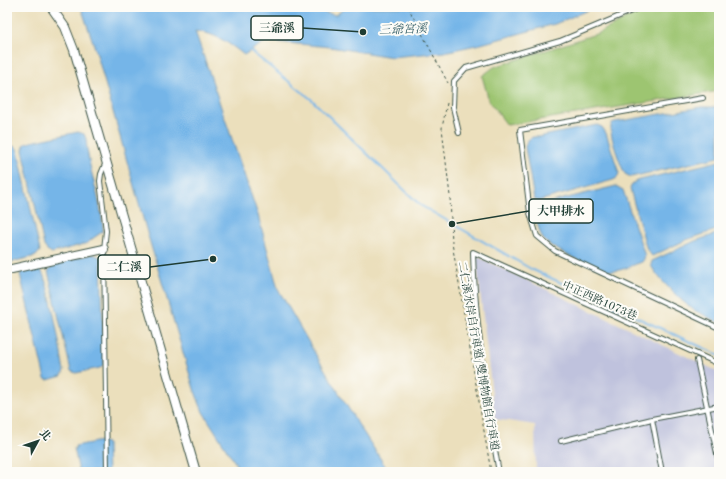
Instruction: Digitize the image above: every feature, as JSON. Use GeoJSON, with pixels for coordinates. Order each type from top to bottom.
{"type":"FeatureCollection","features":[{"type":"Feature","properties":{"kind":"street"},"geometry":{"type":"LineString","coordinates":[[51,7],[65,27],[74,50],[196,472]]}},
{"type":"Feature","properties":{"kind":"street"},"geometry":{"type":"LineString","coordinates":[[7,270],[104,249]]}},
{"type":"Feature","properties":{"kind":"lane"},"geometry":{"type":"LineString","coordinates":[[459,133],[453,107],[454,82],[466,68],[560,41],[641,7]]}},
{"type":"Feature","properties":{"kind":"lane"},"geometry":{"type":"LineString","coordinates":[[703,98],[520,130],[530,213],[536,236],[555,251],[719,328]]}},
{"type":"Feature","properties":{"kind":"lane"},"geometry":{"type":"LineString","coordinates":[[106,161],[100,181],[106,231],[104,249],[107,472]]}},
{"type":"Feature","properties":{"kind":"lane","name":"中正西路1073巷"},"geometry":{"type":"LineString","coordinates":[[499,472],[481,352],[473,252],[719,364]]}},
{"type":"Feature","properties":{"kind":"lane"},"geometry":{"type":"LineString","coordinates":[[697,360],[719,463]]}},
{"type":"Feature","properties":{"kind":"lane"},"geometry":{"type":"LineString","coordinates":[[561,441],[652,419],[719,406]]}},
{"type":"Feature","properties":{"kind":"lane"},"geometry":{"type":"LineString","coordinates":[[652,419],[662,472]]}},
{"type":"Feature","properties":{"kind":"path"},"geometry":{"type":"LineString","coordinates":[[408,7],[450,88]]}},
{"type":"Feature","properties":{"kind":"path","name":"二仁溪水岸自行車道/雙博物館自行車道"},"geometry":{"type":"LineString","coordinates":[[448,101],[442,128],[450,196],[452,243],[491,472]]}},
{"type":"Feature","properties":{"kind":"shaded area"},"geometry":{"type":"Polygon","coordinates":[[[476,256],[719,372],[719,472],[536,472],[535,425],[495,419],[476,256]]]}},
{"type":"Feature","properties":{"kind":"green space"},"geometry":{"type":"Polygon","coordinates":[[[648,7],[719,7],[719,91],[507,125],[489,101],[482,76],[494,67],[599,33],[648,7]]]}},
{"type":"Feature","properties":{"kind":"water","name":"三爺宮溪"},"geometry":{"type":"Polygon","coordinates":[[[81,7],[300,7],[336,15],[346,7],[595,7],[555,24],[481,44],[444,52],[392,57],[330,47],[266,41],[244,55],[233,46],[215,36],[195,31],[258,215],[278,289],[319,360],[389,472],[241,472],[203,412],[194,389],[146,229],[96,51],[81,7]]]}},
{"type":"Feature","properties":{"kind":"water"},"geometry":{"type":"Polygon","coordinates":[[[701,107],[715,107],[719,109],[719,157],[631,177],[625,174],[613,143],[611,131],[612,123],[701,107]]]}},
{"type":"Feature","properties":{"kind":"water"},"geometry":{"type":"Polygon","coordinates":[[[597,125],[602,127],[606,133],[619,173],[617,178],[538,201],[534,199],[525,147],[528,140],[533,137],[597,125]]]}},
{"type":"Feature","properties":{"kind":"water"},"geometry":{"type":"Polygon","coordinates":[[[78,132],[84,134],[86,139],[89,162],[100,206],[103,229],[102,232],[88,243],[52,253],[44,246],[23,150],[25,144],[31,142],[78,132]]]}},
{"type":"Feature","properties":{"kind":"water"},"geometry":{"type":"Polygon","coordinates":[[[7,147],[16,147],[18,151],[40,251],[36,256],[7,263],[7,147]]]}},
{"type":"Feature","properties":{"kind":"water"},"geometry":{"type":"Polygon","coordinates":[[[719,161],[719,229],[686,240],[652,256],[647,250],[630,189],[632,184],[636,181],[719,161]]]}},
{"type":"Feature","properties":{"kind":"water"},"geometry":{"type":"Polygon","coordinates":[[[616,186],[623,190],[645,256],[642,262],[618,270],[604,270],[555,248],[544,240],[540,233],[534,210],[535,206],[616,186]]]}},
{"type":"Feature","properties":{"kind":"water"},"geometry":{"type":"Polygon","coordinates":[[[719,233],[719,323],[694,310],[683,301],[670,289],[651,265],[652,261],[695,241],[719,233]]]}},
{"type":"Feature","properties":{"kind":"water"},"geometry":{"type":"Polygon","coordinates":[[[93,254],[100,257],[101,260],[104,364],[100,368],[76,373],[71,371],[48,271],[52,267],[53,263],[93,254]]]}},
{"type":"Feature","properties":{"kind":"water"},"geometry":{"type":"Polygon","coordinates":[[[39,268],[43,274],[51,299],[64,371],[62,376],[48,380],[45,379],[20,274],[23,270],[39,268]]]}},
{"type":"Feature","properties":{"kind":"water"},"geometry":{"type":"Polygon","coordinates":[[[101,441],[107,443],[108,472],[79,472],[74,448],[76,448],[75,446],[101,441]]]}},
{"type":"Feature","properties":{"kind":"waterway"},"geometry":{"type":"LineString","coordinates":[[248,49],[311,99],[420,205],[531,269],[719,355]]}},
{"type":"Feature","properties":{"kind":"place","name":"三爺溪"},"geometry":{"type":"Point","coordinates":[363,32]}},
{"type":"Feature","properties":{"kind":"place","name":"大甲排水"},"geometry":{"type":"Point","coordinates":[452,224]}},
{"type":"Feature","properties":{"kind":"place","name":"二仁溪"},"geometry":{"type":"Point","coordinates":[213,259]}}]}
